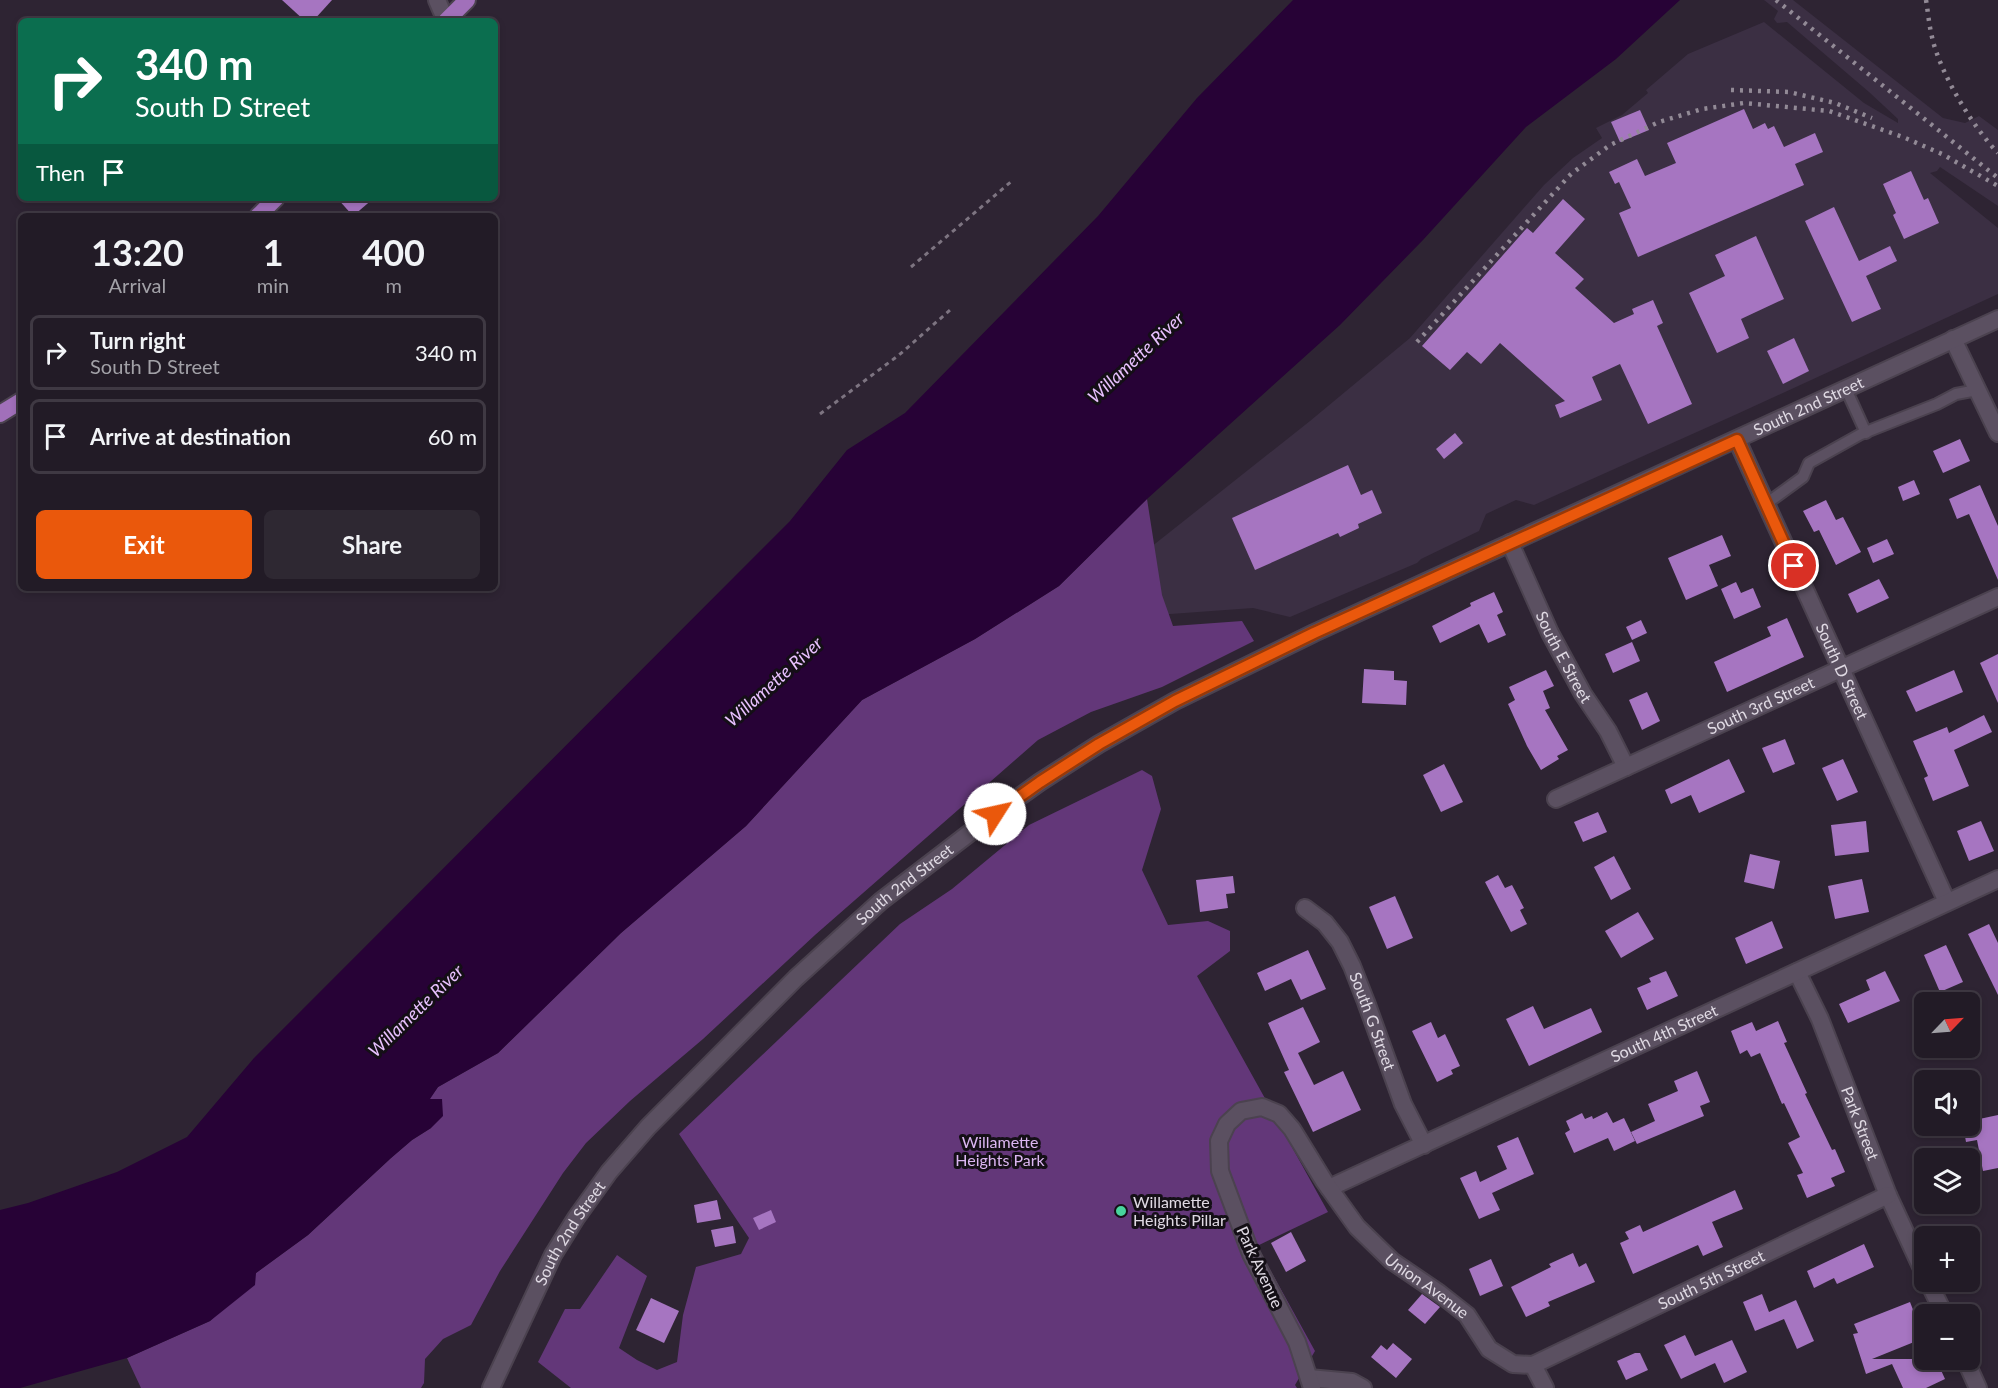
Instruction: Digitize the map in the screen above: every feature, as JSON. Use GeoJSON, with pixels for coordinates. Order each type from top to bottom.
{"type":"FeatureCollection","features":[{"type":"Feature","properties":{"kind":"main road"},"geometry":{"type":"LineString","coordinates":[[449,18],[467,0]]}},
{"type":"Feature","properties":{"kind":"main road"},"geometry":{"type":"LineString","coordinates":[[261,213],[273,201]]}},
{"type":"Feature","properties":{"kind":"main road"},"geometry":{"type":"LineString","coordinates":[[0,414],[18,403]]}},
{"type":"Feature","properties":{"kind":"street"},"geometry":{"type":"LineString","coordinates":[[437,0],[445,18]]}},
{"type":"Feature","properties":{"kind":"street","name":"South 2nd Street"},"geometry":{"type":"LineString","coordinates":[[491,1388],[553,1255],[609,1172],[648,1128],[796,978],[881,901],[1032,788],[1109,739],[1175,701],[1314,633],[1998,319]]}},
{"type":"Feature","properties":{"kind":"street"},"geometry":{"type":"LineString","coordinates":[[1953,339],[1998,433]]}},
{"type":"Feature","properties":{"kind":"street","name":"South D Street"},"geometry":{"type":"LineString","coordinates":[[1737,440],[1947,902]]}},
{"type":"Feature","properties":{"kind":"street","name":"South E Street"},"geometry":{"type":"LineString","coordinates":[[1510,543],[1551,633],[1583,694],[1608,730],[1626,767]]}},
{"type":"Feature","properties":{"kind":"street","name":"South 3rd Street"},"geometry":{"type":"LineString","coordinates":[[1556,799],[1998,597]]}},
{"type":"Feature","properties":{"kind":"street","name":"South 4th Street"},"geometry":{"type":"LineString","coordinates":[[1329,1188],[1998,879]]}},
{"type":"Feature","properties":{"kind":"street","name":"South G Street"},"geometry":{"type":"LineString","coordinates":[[1305,908],[1325,923],[1340,942],[1366,1002],[1398,1094],[1424,1144]]}},
{"type":"Feature","properties":{"kind":"street","name":"Park Street"},"geometry":{"type":"LineString","coordinates":[[1797,972],[1820,1019],[1888,1195],[1914,1251]]}},
{"type":"Feature","properties":{"kind":"street","name":"Park Avenue"},"geometry":{"type":"LineString","coordinates":[[1310,1383],[1297,1342],[1251,1254],[1220,1171],[1219,1141],[1227,1124],[1241,1111],[1262,1107],[1279,1114],[1292,1129],[1329,1188]]}},
{"type":"Feature","properties":{"kind":"street","name":"Union Avenue"},"geometry":{"type":"LineString","coordinates":[[1329,1188],[1357,1227],[1392,1261],[1467,1315],[1489,1349],[1513,1364],[1533,1365]]}},
{"type":"Feature","properties":{"kind":"street","name":"South 5th Street"},"geometry":{"type":"LineString","coordinates":[[1533,1365],[1888,1195]]}},
{"type":"Feature","properties":{"kind":"street"},"geometry":{"type":"LineString","coordinates":[[1533,1365],[1545,1388]]}},
{"type":"Feature","properties":{"kind":"street"},"geometry":{"type":"LineString","coordinates":[[1970,1370],[1978,1388]]}},
{"type":"Feature","properties":{"kind":"street"},"geometry":{"type":"LineString","coordinates":[[1310,1383],[1352,1382],[1363,1388]]}},
{"type":"Feature","properties":{"kind":"lane"},"geometry":{"type":"LineString","coordinates":[[1846,389],[1866,432]]}},
{"type":"Feature","properties":{"kind":"lane"},"geometry":{"type":"LineString","coordinates":[[1766,504],[1803,477],[1809,463],[1866,432],[1937,404],[1956,394],[1977,390]]}},
{"type":"Feature","properties":{"kind":"path"},"geometry":{"type":"LineString","coordinates":[[911,267],[1013,180]]}},
{"type":"Feature","properties":{"kind":"path"},"geometry":{"type":"LineString","coordinates":[[820,414],[899,355],[950,310]]}},
{"type":"Feature","properties":{"kind":"shaded area"},"geometry":{"type":"Polygon","coordinates":[[[1764,0],[1793,0],[1943,118],[1965,123],[1979,116],[1998,130],[1998,206],[1940,167],[1937,171],[1930,173],[1998,228],[1998,294],[1534,505],[1516,500],[1486,514],[1479,531],[1417,563],[1290,617],[1253,608],[1143,616],[1127,566],[1310,421],[1410,338],[1544,185],[1573,158],[1602,138],[1596,128],[1622,115],[1648,93],[1646,90],[1688,54],[1764,22],[1864,103],[1898,123],[1898,119],[1869,92],[1787,22],[1777,23],[1774,19],[1778,11],[1764,0]]]}},
{"type":"Feature","properties":{"kind":"green space"},"geometry":{"type":"Polygon","coordinates":[[[1147,499],[1162,595],[1173,626],[1242,621],[1254,641],[1162,687],[1091,712],[1038,740],[815,935],[586,1143],[563,1173],[500,1271],[471,1325],[443,1339],[425,1359],[424,1383],[421,1388],[141,1388],[127,1358],[210,1321],[256,1273],[308,1235],[391,1158],[431,1128],[429,1099],[438,1087],[498,1053],[621,933],[746,826],[862,700],[975,639],[1059,586],[1147,499]]]}},
{"type":"Feature","properties":{"kind":"green space","name":"Willamette Heights Park"},"geometry":{"type":"Polygon","coordinates":[[[1142,770],[1152,776],[1161,809],[1142,870],[1168,925],[1208,921],[1230,931],[1230,951],[1197,976],[1328,1212],[1257,1246],[1315,1351],[1295,1385],[1297,1388],[571,1388],[538,1362],[565,1309],[580,1309],[617,1255],[647,1276],[619,1348],[657,1370],[677,1362],[683,1315],[696,1267],[741,1254],[749,1238],[679,1134],[900,924],[952,889],[1029,825],[1142,770]]]}},
{"type":"Feature","properties":{"kind":"water","name":"Willamette River"},"geometry":{"type":"Polygon","coordinates":[[[1293,0],[1680,0],[1616,59],[1526,127],[1423,240],[1340,325],[1147,499],[1059,586],[975,639],[862,700],[746,826],[621,933],[498,1053],[438,1087],[430,1099],[442,1099],[443,1116],[391,1158],[308,1235],[256,1273],[255,1285],[210,1321],[127,1358],[20,1388],[0,1388],[0,1210],[28,1203],[117,1172],[187,1137],[254,1058],[790,521],[847,450],[905,413],[1098,216],[1197,98],[1293,0]]]}},
{"type":"Feature","properties":{"kind":"building"},"geometry":{"type":"Polygon","coordinates":[[[282,0],[332,0],[316,18],[302,18],[282,0]]]}},
{"type":"Feature","properties":{"kind":"building"},"geometry":{"type":"Polygon","coordinates":[[[1744,109],[1753,129],[1765,123],[1768,129],[1774,126],[1784,147],[1815,133],[1823,152],[1795,164],[1804,185],[1638,257],[1619,213],[1631,208],[1619,182],[1615,184],[1609,172],[1637,159],[1645,176],[1676,163],[1667,143],[1744,109]]]}},
{"type":"Feature","properties":{"kind":"building"},"geometry":{"type":"Polygon","coordinates":[[[1640,110],[1649,130],[1620,142],[1611,122],[1640,110]]]}},
{"type":"Feature","properties":{"kind":"building"},"geometry":{"type":"Polygon","coordinates":[[[1911,171],[1924,200],[1928,198],[1939,223],[1904,239],[1893,215],[1896,213],[1883,184],[1911,171]]]}},
{"type":"Feature","properties":{"kind":"building"},"geometry":{"type":"Polygon","coordinates":[[[1563,199],[1585,219],[1555,253],[1584,279],[1575,288],[1614,323],[1634,314],[1632,309],[1653,300],[1663,323],[1657,326],[1692,404],[1648,424],[1620,364],[1592,377],[1602,400],[1560,418],[1555,405],[1565,401],[1500,343],[1481,364],[1467,352],[1450,370],[1422,346],[1527,228],[1533,233],[1563,199]]]}},
{"type":"Feature","properties":{"kind":"building"},"geometry":{"type":"Polygon","coordinates":[[[340,201],[370,201],[356,213],[350,213],[340,201]]]}},
{"type":"Feature","properties":{"kind":"building"},"geometry":{"type":"Polygon","coordinates":[[[1834,207],[1859,261],[1890,246],[1897,261],[1866,276],[1881,309],[1852,322],[1805,221],[1834,207]]]}},
{"type":"Feature","properties":{"kind":"building"},"geometry":{"type":"Polygon","coordinates":[[[1756,236],[1784,299],[1741,319],[1749,338],[1717,353],[1689,293],[1725,276],[1715,255],[1756,236]]]}},
{"type":"Feature","properties":{"kind":"building"},"geometry":{"type":"Polygon","coordinates":[[[1794,338],[1809,371],[1783,384],[1767,351],[1794,338]]]}},
{"type":"Feature","properties":{"kind":"building"},"geometry":{"type":"Polygon","coordinates":[[[1455,433],[1463,443],[1444,459],[1436,449],[1455,433]]]}},
{"type":"Feature","properties":{"kind":"building"},"geometry":{"type":"Polygon","coordinates":[[[1960,439],[1970,461],[1943,473],[1933,451],[1960,439]]]}},
{"type":"Feature","properties":{"kind":"building"},"geometry":{"type":"Polygon","coordinates":[[[1348,465],[1361,495],[1372,490],[1382,513],[1358,524],[1359,528],[1340,537],[1338,533],[1255,570],[1232,518],[1348,465]]]}},
{"type":"Feature","properties":{"kind":"building"},"geometry":{"type":"Polygon","coordinates":[[[1914,480],[1920,494],[1903,501],[1898,487],[1914,480]]]}},
{"type":"Feature","properties":{"kind":"building"},"geometry":{"type":"Polygon","coordinates":[[[1980,485],[1998,526],[1998,580],[1969,514],[1957,519],[1949,499],[1980,485]]]}},
{"type":"Feature","properties":{"kind":"building"},"geometry":{"type":"Polygon","coordinates":[[[1826,500],[1836,520],[1843,517],[1861,552],[1836,565],[1819,530],[1814,532],[1803,511],[1826,500]]]}},
{"type":"Feature","properties":{"kind":"building"},"geometry":{"type":"Polygon","coordinates":[[[1722,535],[1731,556],[1709,565],[1718,586],[1686,600],[1668,558],[1722,535]]]}},
{"type":"Feature","properties":{"kind":"building"},"geometry":{"type":"Polygon","coordinates":[[[1887,539],[1894,554],[1873,563],[1867,548],[1887,539]]]}},
{"type":"Feature","properties":{"kind":"building"},"geometry":{"type":"Polygon","coordinates":[[[1879,579],[1889,598],[1857,613],[1848,594],[1879,579]]]}},
{"type":"Feature","properties":{"kind":"building"},"geometry":{"type":"Polygon","coordinates":[[[1736,582],[1741,593],[1753,588],[1761,607],[1734,619],[1721,589],[1736,582]]]}},
{"type":"Feature","properties":{"kind":"building"},"geometry":{"type":"Polygon","coordinates":[[[1494,592],[1503,612],[1497,615],[1506,635],[1488,643],[1479,624],[1440,643],[1432,626],[1471,606],[1470,603],[1494,592]]]}},
{"type":"Feature","properties":{"kind":"building"},"geometry":{"type":"Polygon","coordinates":[[[1787,618],[1804,657],[1727,692],[1714,662],[1771,636],[1767,627],[1787,618]]]}},
{"type":"Feature","properties":{"kind":"building"},"geometry":{"type":"Polygon","coordinates":[[[1641,620],[1647,633],[1632,640],[1626,627],[1641,620]]]}},
{"type":"Feature","properties":{"kind":"building"},"geometry":{"type":"Polygon","coordinates":[[[1632,642],[1640,661],[1613,673],[1605,654],[1632,642]]]}},
{"type":"Feature","properties":{"kind":"building"},"geometry":{"type":"Polygon","coordinates":[[[1998,654],[1998,703],[1980,663],[1998,654]]]}},
{"type":"Feature","properties":{"kind":"building"},"geometry":{"type":"Polygon","coordinates":[[[1364,669],[1394,671],[1394,680],[1407,681],[1406,705],[1362,703],[1364,669]]]}},
{"type":"Feature","properties":{"kind":"building"},"geometry":{"type":"Polygon","coordinates":[[[1546,670],[1554,686],[1543,691],[1550,708],[1545,710],[1568,750],[1557,756],[1559,759],[1541,770],[1508,704],[1515,700],[1509,687],[1546,670]]]}},
{"type":"Feature","properties":{"kind":"building"},"geometry":{"type":"Polygon","coordinates":[[[1954,670],[1963,692],[1916,712],[1906,691],[1954,670]]]}},
{"type":"Feature","properties":{"kind":"building"},"geometry":{"type":"Polygon","coordinates":[[[1647,692],[1660,721],[1642,730],[1629,700],[1647,692]]]}},
{"type":"Feature","properties":{"kind":"building"},"geometry":{"type":"Polygon","coordinates":[[[1984,715],[1992,732],[1954,750],[1969,786],[1933,801],[1924,778],[1928,776],[1913,741],[1947,727],[1949,733],[1984,715]]]}},
{"type":"Feature","properties":{"kind":"building"},"geometry":{"type":"Polygon","coordinates":[[[1785,739],[1795,764],[1773,773],[1762,748],[1785,739]]]}},
{"type":"Feature","properties":{"kind":"building"},"geometry":{"type":"Polygon","coordinates":[[[1729,759],[1745,792],[1699,813],[1691,795],[1671,804],[1665,790],[1729,759]]]}},
{"type":"Feature","properties":{"kind":"building"},"geometry":{"type":"Polygon","coordinates":[[[1843,759],[1858,792],[1837,801],[1822,768],[1843,759]]]}},
{"type":"Feature","properties":{"kind":"building"},"geometry":{"type":"Polygon","coordinates":[[[1444,764],[1463,802],[1441,812],[1423,775],[1444,764]]]}},
{"type":"Feature","properties":{"kind":"building"},"geometry":{"type":"Polygon","coordinates":[[[1598,812],[1607,832],[1583,842],[1574,822],[1598,812]]]}},
{"type":"Feature","properties":{"kind":"building"},"geometry":{"type":"Polygon","coordinates":[[[1866,821],[1869,852],[1835,856],[1831,825],[1866,821]]]}},
{"type":"Feature","properties":{"kind":"building"},"geometry":{"type":"Polygon","coordinates":[[[1981,821],[1994,851],[1969,861],[1957,831],[1981,821]]]}},
{"type":"Feature","properties":{"kind":"building"},"geometry":{"type":"Polygon","coordinates":[[[1750,854],[1780,861],[1774,889],[1744,882],[1750,854]]]}},
{"type":"Feature","properties":{"kind":"building"},"geometry":{"type":"Polygon","coordinates":[[[1614,856],[1631,889],[1611,900],[1594,867],[1614,856]]]}},
{"type":"Feature","properties":{"kind":"building"},"geometry":{"type":"Polygon","coordinates":[[[1498,875],[1505,888],[1512,885],[1524,908],[1520,910],[1527,924],[1511,932],[1485,882],[1498,875]]]}},
{"type":"Feature","properties":{"kind":"building"},"geometry":{"type":"Polygon","coordinates":[[[1233,876],[1235,893],[1226,894],[1228,908],[1200,912],[1196,880],[1233,876]]]}},
{"type":"Feature","properties":{"kind":"building"},"geometry":{"type":"Polygon","coordinates":[[[1862,879],[1869,912],[1835,919],[1828,886],[1862,879]]]}},
{"type":"Feature","properties":{"kind":"building"},"geometry":{"type":"Polygon","coordinates":[[[1395,896],[1413,938],[1387,949],[1369,907],[1395,896]]]}},
{"type":"Feature","properties":{"kind":"building"},"geometry":{"type":"Polygon","coordinates":[[[1638,912],[1654,939],[1621,958],[1605,931],[1638,912]]]}},
{"type":"Feature","properties":{"kind":"building"},"geometry":{"type":"Polygon","coordinates":[[[1772,921],[1783,948],[1746,964],[1735,938],[1772,921]]]}},
{"type":"Feature","properties":{"kind":"building"},"geometry":{"type":"Polygon","coordinates":[[[1989,924],[1998,943],[1998,995],[1968,934],[1989,924]]]}},
{"type":"Feature","properties":{"kind":"building"},"geometry":{"type":"Polygon","coordinates":[[[1946,945],[1963,982],[1940,992],[1924,955],[1946,945]]]}},
{"type":"Feature","properties":{"kind":"building"},"geometry":{"type":"Polygon","coordinates":[[[1308,950],[1326,989],[1301,1000],[1291,979],[1265,991],[1257,973],[1308,950]]]}},
{"type":"Feature","properties":{"kind":"building"},"geometry":{"type":"Polygon","coordinates":[[[1666,971],[1678,996],[1647,1010],[1637,988],[1651,982],[1649,978],[1666,971]]]}},
{"type":"Feature","properties":{"kind":"building"},"geometry":{"type":"Polygon","coordinates":[[[1885,971],[1900,1001],[1848,1023],[1839,1004],[1870,990],[1866,980],[1885,971]]]}},
{"type":"Feature","properties":{"kind":"building"},"geometry":{"type":"Polygon","coordinates":[[[1533,1006],[1544,1029],[1591,1008],[1602,1032],[1529,1066],[1506,1019],[1533,1006]]]}},
{"type":"Feature","properties":{"kind":"building"},"geometry":{"type":"Polygon","coordinates":[[[1303,1007],[1320,1042],[1298,1053],[1314,1085],[1343,1071],[1361,1110],[1313,1132],[1284,1072],[1289,1070],[1268,1023],[1303,1007]]]}},
{"type":"Feature","properties":{"kind":"building"},"geometry":{"type":"Polygon","coordinates":[[[1778,1021],[1787,1042],[1784,1043],[1807,1093],[1805,1094],[1845,1172],[1831,1178],[1835,1186],[1807,1198],[1797,1175],[1803,1173],[1788,1143],[1800,1137],[1784,1103],[1782,1104],[1760,1053],[1751,1057],[1747,1050],[1740,1054],[1731,1031],[1752,1022],[1756,1031],[1778,1021]]]}},
{"type":"Feature","properties":{"kind":"building"},"geometry":{"type":"Polygon","coordinates":[[[1431,1022],[1438,1038],[1445,1034],[1460,1066],[1451,1070],[1453,1074],[1437,1082],[1412,1031],[1431,1022]]]}},
{"type":"Feature","properties":{"kind":"building"},"geometry":{"type":"Polygon","coordinates":[[[1697,1071],[1710,1102],[1700,1106],[1704,1116],[1637,1144],[1631,1132],[1655,1121],[1648,1104],[1678,1091],[1674,1081],[1697,1071]]]}},
{"type":"Feature","properties":{"kind":"building"},"geometry":{"type":"Polygon","coordinates":[[[1607,1112],[1613,1123],[1624,1118],[1635,1141],[1614,1151],[1608,1138],[1574,1153],[1565,1133],[1570,1130],[1566,1121],[1582,1113],[1585,1119],[1592,1116],[1593,1119],[1607,1112]]]}},
{"type":"Feature","properties":{"kind":"building"},"geometry":{"type":"Polygon","coordinates":[[[1998,1115],[1998,1168],[1983,1171],[1977,1140],[1966,1142],[1965,1136],[1980,1136],[1980,1119],[1998,1115]]]}},
{"type":"Feature","properties":{"kind":"building"},"geometry":{"type":"Polygon","coordinates":[[[1518,1137],[1534,1174],[1492,1193],[1500,1210],[1479,1219],[1460,1178],[1476,1171],[1480,1182],[1507,1169],[1497,1146],[1518,1137]]]}},
{"type":"Feature","properties":{"kind":"building"},"geometry":{"type":"Polygon","coordinates":[[[1735,1190],[1743,1209],[1712,1222],[1723,1247],[1703,1256],[1698,1245],[1633,1274],[1620,1243],[1629,1239],[1625,1232],[1640,1225],[1643,1232],[1735,1190]]]}},
{"type":"Feature","properties":{"kind":"building"},"geometry":{"type":"Polygon","coordinates":[[[717,1200],[721,1219],[697,1223],[694,1205],[717,1200]]]}},
{"type":"Feature","properties":{"kind":"building"},"geometry":{"type":"Polygon","coordinates":[[[771,1210],[776,1222],[759,1230],[753,1218],[771,1210]]]}},
{"type":"Feature","properties":{"kind":"building"},"geometry":{"type":"Polygon","coordinates":[[[733,1226],[736,1243],[715,1247],[711,1230],[733,1226]]]}},
{"type":"Feature","properties":{"kind":"building"},"geometry":{"type":"Polygon","coordinates":[[[1291,1232],[1306,1261],[1286,1272],[1271,1243],[1291,1232]]]}},
{"type":"Feature","properties":{"kind":"building"},"geometry":{"type":"Polygon","coordinates":[[[1864,1244],[1874,1267],[1837,1284],[1834,1278],[1814,1288],[1807,1271],[1864,1244]]]}},
{"type":"Feature","properties":{"kind":"building"},"geometry":{"type":"Polygon","coordinates":[[[1573,1253],[1579,1267],[1586,1263],[1595,1282],[1548,1302],[1550,1306],[1526,1317],[1511,1287],[1551,1267],[1549,1264],[1573,1253]]]}},
{"type":"Feature","properties":{"kind":"building"},"geometry":{"type":"Polygon","coordinates":[[[1491,1259],[1503,1286],[1480,1296],[1469,1269],[1491,1259]]]}},
{"type":"Feature","properties":{"kind":"building"},"geometry":{"type":"Polygon","coordinates":[[[1422,1294],[1440,1307],[1425,1324],[1408,1310],[1422,1294]]]}},
{"type":"Feature","properties":{"kind":"building"},"geometry":{"type":"Polygon","coordinates":[[[1762,1294],[1769,1312],[1796,1300],[1814,1341],[1797,1349],[1784,1319],[1755,1331],[1743,1302],[1762,1294]]]}},
{"type":"Feature","properties":{"kind":"building"},"geometry":{"type":"Polygon","coordinates":[[[651,1298],[679,1311],[664,1343],[636,1330],[651,1298]]]}},
{"type":"Feature","properties":{"kind":"building"},"geometry":{"type":"Polygon","coordinates":[[[1910,1302],[1914,1312],[1914,1342],[1872,1359],[1914,1359],[1914,1370],[1941,1370],[1945,1379],[1926,1388],[1903,1388],[1892,1364],[1866,1374],[1853,1334],[1858,1333],[1854,1324],[1910,1302]]]}},
{"type":"Feature","properties":{"kind":"building"},"geometry":{"type":"Polygon","coordinates":[[[1685,1335],[1695,1356],[1732,1340],[1747,1372],[1724,1383],[1715,1363],[1681,1379],[1664,1345],[1685,1335]]]}},
{"type":"Feature","properties":{"kind":"building"},"geometry":{"type":"Polygon","coordinates":[[[1393,1343],[1412,1359],[1396,1378],[1371,1357],[1381,1345],[1387,1350],[1393,1343]]]}},
{"type":"Feature","properties":{"kind":"building"},"geometry":{"type":"Polygon","coordinates":[[[1640,1353],[1648,1370],[1626,1380],[1617,1361],[1640,1353]]]}},
{"type":"Feature","properties":{"kind":"railway"},"geometry":{"type":"LineString","coordinates":[[1776,0],[1998,178]]}},
{"type":"Feature","properties":{"kind":"railway"},"geometry":{"type":"LineString","coordinates":[[1926,0],[1932,37],[1942,67],[1968,114],[1998,153]]}},
{"type":"Feature","properties":{"kind":"railway"},"geometry":{"type":"LineString","coordinates":[[1731,90],[1789,92],[1835,103],[1872,118]]}},
{"type":"Feature","properties":{"kind":"railway"},"geometry":{"type":"LineString","coordinates":[[1417,342],[1571,174],[1610,145],[1659,122],[1702,109],[1744,103],[1829,111],[1903,137],[1942,154],[1998,186]]}},
{"type":"Feature","properties":{"kind":"place","name":"Willamette Heights Pillar"},"geometry":{"type":"Point","coordinates":[1121,1211]}},
{"type":"Feature","properties":{"kind":"route"},"geometry":{"type":"LineString","coordinates":[[995,814],[1099,744],[1175,701],[1314,633],[1737,440],[1794,566]]}}]}
